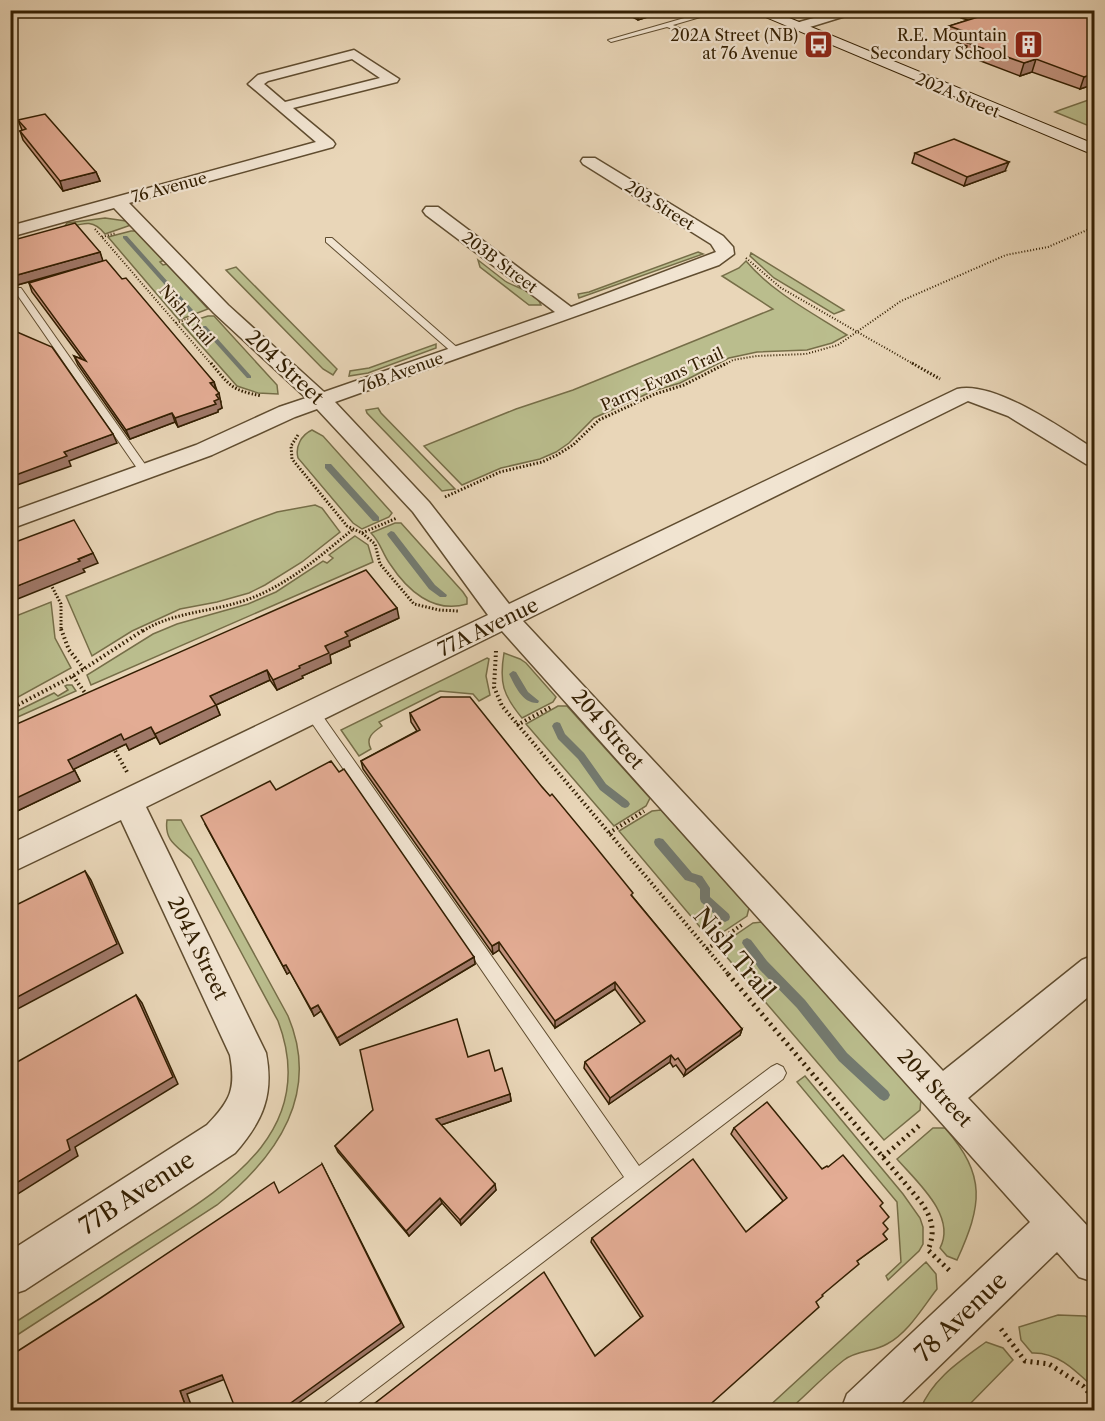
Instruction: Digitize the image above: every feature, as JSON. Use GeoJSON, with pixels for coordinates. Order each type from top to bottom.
{"type":"FeatureCollection","features":[{"type":"Feature","properties":{"kind":"main road","name":"202A Street"},"geometry":{"type":"LineString","coordinates":[[756,10],[1095,150]]}},
{"type":"Feature","properties":{"kind":"street"},"geometry":{"type":"LineString","coordinates":[[797,27],[860,10]]}},
{"type":"Feature","properties":{"kind":"street"},"geometry":{"type":"LineString","coordinates":[[354,54],[392,80],[281,107],[255,84],[263,78],[354,54]]}},
{"type":"Feature","properties":{"kind":"street","name":"76 Avenue"},"geometry":{"type":"LineString","coordinates":[[10,232],[327,144],[281,107]]}},
{"type":"Feature","properties":{"kind":"street","name":"203 Street"},"geometry":{"type":"LineString","coordinates":[[589,161],[717,240],[735,256]]}},
{"type":"Feature","properties":{"kind":"street","name":"204 Street"},"geometry":{"type":"LineString","coordinates":[[117,201],[221,309],[322,401],[421,507],[505,618],[1095,1262]]}},
{"type":"Feature","properties":{"kind":"street","name":"203B Street"},"geometry":{"type":"LineString","coordinates":[[432,211],[569,314]]}},
{"type":"Feature","properties":{"kind":"street","name":"76B Avenue"},"geometry":{"type":"LineString","coordinates":[[10,521],[204,450],[277,416],[713,261],[735,256]]}},
{"type":"Feature","properties":{"kind":"street"},"geometry":{"type":"LineString","coordinates":[[965,394],[982,396],[1002,404],[1095,459]]}},
{"type":"Feature","properties":{"kind":"street","name":"77A Avenue"},"geometry":{"type":"LineString","coordinates":[[10,859],[128,789],[312,712],[965,394]]}},
{"type":"Feature","properties":{"kind":"street","name":"204A Street"},"geometry":{"type":"LineString","coordinates":[[128,789],[248,1053],[253,1075],[250,1099]]}},
{"type":"Feature","properties":{"kind":"street"},"geometry":{"type":"LineString","coordinates":[[945,1099],[1095,971]]}},
{"type":"Feature","properties":{"kind":"street","name":"77B Avenue"},"geometry":{"type":"LineString","coordinates":[[10,1275],[222,1138],[239,1120],[250,1099]]}},
{"type":"Feature","properties":{"kind":"street","name":"78 Avenue"},"geometry":{"type":"LineString","coordinates":[[863,1410],[1058,1222]]}},
{"type":"Feature","properties":{"kind":"lane"},"geometry":{"type":"LineString","coordinates":[[611,40],[721,10]]}},
{"type":"Feature","properties":{"kind":"lane"},"geometry":{"type":"LineString","coordinates":[[666,24],[690,35]]}},
{"type":"Feature","properties":{"kind":"lane"},"geometry":{"type":"LineString","coordinates":[[329,240],[457,352]]}},
{"type":"Feature","properties":{"kind":"lane"},"geometry":{"type":"LineString","coordinates":[[29,287],[14,292],[145,472]]}},
{"type":"Feature","properties":{"kind":"lane"},"geometry":{"type":"LineString","coordinates":[[312,712],[637,1180]]}},
{"type":"Feature","properties":{"kind":"lane"},"geometry":{"type":"LineString","coordinates":[[332,1410],[777,1073]]}},
{"type":"Feature","properties":{"kind":"path","name":"Nish Trail"},"geometry":{"type":"LineString","coordinates":[[91,224],[232,388],[268,398]]}},
{"type":"Feature","properties":{"kind":"path","name":"Parry-Evans Trail"},"geometry":{"type":"LineString","coordinates":[[446,497],[500,472],[542,462],[557,455],[573,445],[599,420],[655,394],[684,385],[733,360],[814,352],[838,345],[901,301],[1006,255],[1048,247],[1095,227]]}},
{"type":"Feature","properties":{"kind":"path"},"geometry":{"type":"LineString","coordinates":[[735,256],[781,288],[965,394]]}},
{"type":"Feature","properties":{"kind":"path"},"geometry":{"type":"LineString","coordinates":[[301,430],[291,446],[292,459],[352,530],[362,533],[375,544],[380,564],[414,603],[440,610],[462,612]]}},
{"type":"Feature","properties":{"kind":"path"},"geometry":{"type":"LineString","coordinates":[[362,533],[397,518]]}},
{"type":"Feature","properties":{"kind":"path"},"geometry":{"type":"LineString","coordinates":[[10,709],[73,676],[156,624],[240,602],[263,593],[308,566],[352,530]]}},
{"type":"Feature","properties":{"kind":"path"},"geometry":{"type":"LineString","coordinates":[[47,578],[61,604],[61,630],[69,650],[84,669]]}},
{"type":"Feature","properties":{"kind":"path","name":"Nish Trail"},"geometry":{"type":"LineString","coordinates":[[497,652],[494,687],[502,706],[929,1213],[933,1222],[934,1240],[928,1250],[951,1272]]}},
{"type":"Feature","properties":{"kind":"path"},"geometry":{"type":"LineString","coordinates":[[73,676],[89,699]]}},
{"type":"Feature","properties":{"kind":"path"},"geometry":{"type":"LineString","coordinates":[[110,740],[128,789]]}},
{"type":"Feature","properties":{"kind":"path"},"geometry":{"type":"LineString","coordinates":[[609,833],[667,797]]}},
{"type":"Feature","properties":{"kind":"path"},"geometry":{"type":"LineString","coordinates":[[707,949],[768,907]]}},
{"type":"Feature","properties":{"kind":"path"},"geometry":{"type":"LineString","coordinates":[[883,1157],[945,1099]]}},
{"type":"Feature","properties":{"kind":"path"},"geometry":{"type":"LineString","coordinates":[[1001,1329],[1025,1361],[1049,1364],[1083,1386],[1095,1399]]}},
{"type":"Feature","properties":{"kind":"green space"},"geometry":{"type":"Polygon","coordinates":[[[1094,98],[1094,128],[1055,112],[1060,110],[1094,98]]]}},
{"type":"Feature","properties":{"kind":"green space"},"geometry":{"type":"Polygon","coordinates":[[[105,218],[126,221],[131,225],[105,234],[92,224],[67,228],[65,226],[67,223],[105,218]]]}},
{"type":"Feature","properties":{"kind":"green space"},"geometry":{"type":"Polygon","coordinates":[[[137,231],[164,260],[160,262],[163,265],[167,264],[208,309],[179,320],[108,237],[137,231]]]}},
{"type":"Feature","properties":{"kind":"green space"},"geometry":{"type":"Polygon","coordinates":[[[698,252],[703,254],[579,298],[578,294],[698,252]]]}},
{"type":"Feature","properties":{"kind":"green space"},"geometry":{"type":"Polygon","coordinates":[[[751,253],[844,310],[834,314],[774,278],[750,256],[751,253]]]}},
{"type":"Feature","properties":{"kind":"green space"},"geometry":{"type":"Polygon","coordinates":[[[478,260],[505,281],[534,296],[541,305],[529,305],[480,267],[478,260]]]}},
{"type":"Feature","properties":{"kind":"green space"},"geometry":{"type":"Polygon","coordinates":[[[746,261],[781,293],[847,335],[832,343],[807,350],[757,352],[729,358],[680,383],[653,391],[594,418],[569,443],[556,452],[540,459],[501,468],[462,485],[424,446],[516,409],[573,390],[773,309],[722,276],[739,268],[746,261]]]}},
{"type":"Feature","properties":{"kind":"green space"},"geometry":{"type":"Polygon","coordinates":[[[236,267],[337,369],[333,375],[323,369],[226,270],[236,267]]]}},
{"type":"Feature","properties":{"kind":"green space"},"geometry":{"type":"Polygon","coordinates":[[[214,316],[277,385],[278,394],[258,393],[237,386],[182,324],[214,316]]]}},
{"type":"Feature","properties":{"kind":"green space"},"geometry":{"type":"Polygon","coordinates":[[[436,344],[436,348],[368,373],[349,376],[350,371],[369,368],[436,344]]]}},
{"type":"Feature","properties":{"kind":"green space"},"geometry":{"type":"Polygon","coordinates":[[[378,408],[455,489],[442,491],[366,410],[378,408]]]}},
{"type":"Feature","properties":{"kind":"green space"},"geometry":{"type":"Polygon","coordinates":[[[312,430],[323,436],[392,513],[389,517],[362,529],[353,523],[298,458],[297,450],[300,442],[312,430]]]}},
{"type":"Feature","properties":{"kind":"green space"},"geometry":{"type":"Polygon","coordinates":[[[315,505],[322,508],[340,532],[302,562],[249,593],[180,609],[132,631],[92,656],[66,596],[255,520],[277,512],[315,505]]]}},
{"type":"Feature","properties":{"kind":"green space"},"geometry":{"type":"Polygon","coordinates":[[[395,523],[401,523],[463,592],[467,598],[467,604],[443,606],[432,603],[404,583],[371,533],[395,523]]]}},
{"type":"Feature","properties":{"kind":"green space"},"geometry":{"type":"Polygon","coordinates":[[[355,536],[368,545],[373,562],[91,685],[87,675],[153,634],[177,624],[248,604],[276,592],[323,561],[327,563],[333,558],[329,555],[355,536]]]}},
{"type":"Feature","properties":{"kind":"green space"},"geometry":{"type":"Polygon","coordinates":[[[51,602],[55,638],[71,668],[11,701],[11,618],[51,602]]]}},
{"type":"Feature","properties":{"kind":"green space"},"geometry":{"type":"Polygon","coordinates":[[[504,653],[526,663],[556,697],[553,702],[522,718],[510,702],[502,681],[504,653]]]}},
{"type":"Feature","properties":{"kind":"green space"},"geometry":{"type":"Polygon","coordinates":[[[489,659],[486,676],[490,695],[479,701],[473,694],[440,691],[379,722],[382,726],[369,738],[371,749],[359,756],[341,730],[489,659]]]}},
{"type":"Feature","properties":{"kind":"green space"},"geometry":{"type":"Polygon","coordinates":[[[72,685],[76,691],[11,720],[11,714],[54,693],[58,696],[68,690],[65,686],[72,685]]]}},
{"type":"Feature","properties":{"kind":"green space"},"geometry":{"type":"Polygon","coordinates":[[[558,706],[567,706],[650,798],[646,806],[614,826],[526,724],[558,706]]]}},
{"type":"Feature","properties":{"kind":"green space"},"geometry":{"type":"Polygon","coordinates":[[[661,810],[749,908],[747,916],[711,940],[619,831],[652,811],[661,810]]]}},
{"type":"Feature","properties":{"kind":"green space"},"geometry":{"type":"Polygon","coordinates":[[[167,820],[181,820],[288,1016],[297,1045],[299,1072],[296,1097],[275,1145],[239,1186],[217,1205],[11,1339],[11,1325],[202,1201],[231,1178],[256,1154],[275,1127],[286,1096],[288,1061],[278,1021],[191,859],[170,838],[167,820]]]}},
{"type":"Feature","properties":{"kind":"green space"},"geometry":{"type":"Polygon","coordinates":[[[762,922],[921,1099],[920,1110],[884,1140],[718,947],[753,923],[762,922]]]}},
{"type":"Feature","properties":{"kind":"green space"},"geometry":{"type":"Polygon","coordinates":[[[805,1076],[903,1194],[920,1218],[923,1227],[923,1244],[919,1251],[888,1280],[886,1276],[901,1262],[897,1202],[797,1082],[805,1076]]]}},
{"type":"Feature","properties":{"kind":"green space"},"geometry":{"type":"Polygon","coordinates":[[[933,1128],[945,1128],[959,1145],[974,1176],[976,1191],[972,1223],[957,1260],[947,1256],[940,1248],[944,1236],[943,1224],[932,1200],[897,1159],[933,1128]]]}},
{"type":"Feature","properties":{"kind":"green space"},"geometry":{"type":"Polygon","coordinates":[[[926,1262],[936,1274],[937,1289],[902,1333],[882,1347],[854,1354],[844,1360],[789,1410],[765,1410],[926,1262]]]}},
{"type":"Feature","properties":{"kind":"green space"},"geometry":{"type":"Polygon","coordinates":[[[1058,1315],[1085,1316],[1094,1320],[1094,1388],[1058,1359],[1032,1353],[1021,1340],[1019,1327],[1058,1315]]]}},
{"type":"Feature","properties":{"kind":"green space"},"geometry":{"type":"Polygon","coordinates":[[[986,1342],[1003,1348],[1013,1360],[964,1410],[920,1410],[939,1380],[986,1342]]]}},
{"type":"Feature","properties":{"kind":"building","name":"R.E. Mountain Secondary School"},"geometry":{"type":"Polygon","coordinates":[[[978,10],[1095,10],[1095,73],[1084,77],[1036,59],[1024,63],[968,43],[983,38],[949,26],[988,14],[978,10]]]}},
{"type":"Feature","properties":{"kind":"building"},"geometry":{"type":"Polygon","coordinates":[[[45,114],[96,172],[60,181],[20,131],[26,129],[18,120],[45,114]]]}},
{"type":"Feature","properties":{"kind":"building"},"geometry":{"type":"Polygon","coordinates":[[[954,139],[1009,162],[967,177],[915,153],[954,139]]]}},
{"type":"Feature","properties":{"kind":"building"},"geometry":{"type":"Polygon","coordinates":[[[75,223],[100,252],[10,277],[10,241],[75,223]]]}},
{"type":"Feature","properties":{"kind":"building"},"geometry":{"type":"Polygon","coordinates":[[[106,260],[122,279],[126,278],[214,382],[210,383],[219,393],[216,395],[219,399],[214,401],[216,404],[175,418],[172,413],[126,430],[74,356],[86,361],[29,283],[106,260]]]}},
{"type":"Feature","properties":{"kind":"building"},"geometry":{"type":"Polygon","coordinates":[[[10,329],[52,347],[113,434],[64,452],[67,456],[13,476],[10,472],[10,329]]]}},
{"type":"Feature","properties":{"kind":"building"},"geometry":{"type":"Polygon","coordinates":[[[74,520],[93,553],[78,559],[80,561],[10,589],[10,544],[74,520]]]}},
{"type":"Feature","properties":{"kind":"building"},"geometry":{"type":"Polygon","coordinates":[[[366,570],[397,608],[345,632],[348,636],[325,646],[329,653],[273,680],[267,670],[210,696],[216,705],[155,734],[151,727],[124,740],[121,734],[68,760],[74,771],[10,801],[10,727],[366,570]]]}},
{"type":"Feature","properties":{"kind":"building"},"geometry":{"type":"Polygon","coordinates":[[[441,697],[470,697],[542,787],[550,796],[552,794],[590,840],[633,893],[631,895],[742,1029],[686,1070],[678,1058],[675,1060],[671,1055],[610,1098],[585,1062],[645,1021],[615,982],[555,1021],[499,942],[492,946],[361,761],[420,730],[410,713],[441,697]]]}},
{"type":"Feature","properties":{"kind":"building"},"geometry":{"type":"Polygon","coordinates":[[[331,761],[339,772],[344,769],[474,957],[337,1038],[318,1005],[311,1009],[286,965],[283,966],[201,816],[270,781],[276,790],[331,761]]]}},
{"type":"Feature","properties":{"kind":"building"},"geometry":{"type":"Polygon","coordinates":[[[85,871],[117,944],[10,1001],[10,908],[85,871]]]}},
{"type":"Feature","properties":{"kind":"building"},"geometry":{"type":"Polygon","coordinates":[[[136,995],[173,1077],[67,1140],[70,1150],[10,1187],[10,1066],[136,995]]]}},
{"type":"Feature","properties":{"kind":"building"},"geometry":{"type":"Polygon","coordinates":[[[457,1019],[468,1057],[489,1050],[495,1071],[502,1068],[510,1094],[436,1119],[495,1184],[460,1220],[440,1198],[406,1231],[335,1146],[373,1110],[360,1050],[457,1019]]]}},
{"type":"Feature","properties":{"kind":"building"},"geometry":{"type":"Polygon","coordinates":[[[767,1102],[822,1169],[843,1155],[883,1203],[880,1206],[889,1217],[883,1223],[888,1229],[883,1234],[887,1239],[857,1261],[859,1264],[816,1302],[819,1307],[704,1410],[372,1410],[370,1407],[544,1272],[595,1356],[643,1316],[592,1238],[693,1159],[746,1232],[787,1198],[734,1128],[767,1102]]]}},
{"type":"Feature","properties":{"kind":"building"},"geometry":{"type":"Polygon","coordinates":[[[322,1164],[401,1323],[281,1410],[236,1410],[222,1375],[180,1391],[187,1410],[10,1410],[10,1356],[274,1182],[279,1193],[322,1164]]]}},
{"type":"Feature","properties":{"kind":"waterway"},"geometry":{"type":"LineString","coordinates":[[125,237],[191,311]]}},
{"type":"Feature","properties":{"kind":"waterway"},"geometry":{"type":"LineString","coordinates":[[204,327],[249,377]]}},
{"type":"Feature","properties":{"kind":"waterway"},"geometry":{"type":"LineString","coordinates":[[328,466],[376,519]]}},
{"type":"Feature","properties":{"kind":"waterway"},"geometry":{"type":"LineString","coordinates":[[391,534],[432,587],[443,595]]}},
{"type":"Feature","properties":{"kind":"waterway"},"geometry":{"type":"LineString","coordinates":[[513,674],[525,694],[535,701]]}},
{"type":"Feature","properties":{"kind":"waterway"},"geometry":{"type":"LineString","coordinates":[[557,726],[561,736],[581,756],[603,787],[625,804]]}},
{"type":"Feature","properties":{"kind":"waterway"},"geometry":{"type":"LineString","coordinates":[[659,842],[689,877],[698,879],[705,888],[705,899],[725,917]]}},
{"type":"Feature","properties":{"kind":"waterway"},"geometry":{"type":"LineString","coordinates":[[747,943],[763,965],[801,1004],[843,1057],[884,1095]]}},
{"type":"Feature","properties":{"kind":"place","name":"202A Street (NB) at 76 Avenue"},"geometry":{"type":"Point","coordinates":[819,44]}},
{"type":"Feature","properties":{"kind":"place","name":"R.E. Mountain Secondary School"},"geometry":{"type":"Point","coordinates":[1028,44]}}]}
